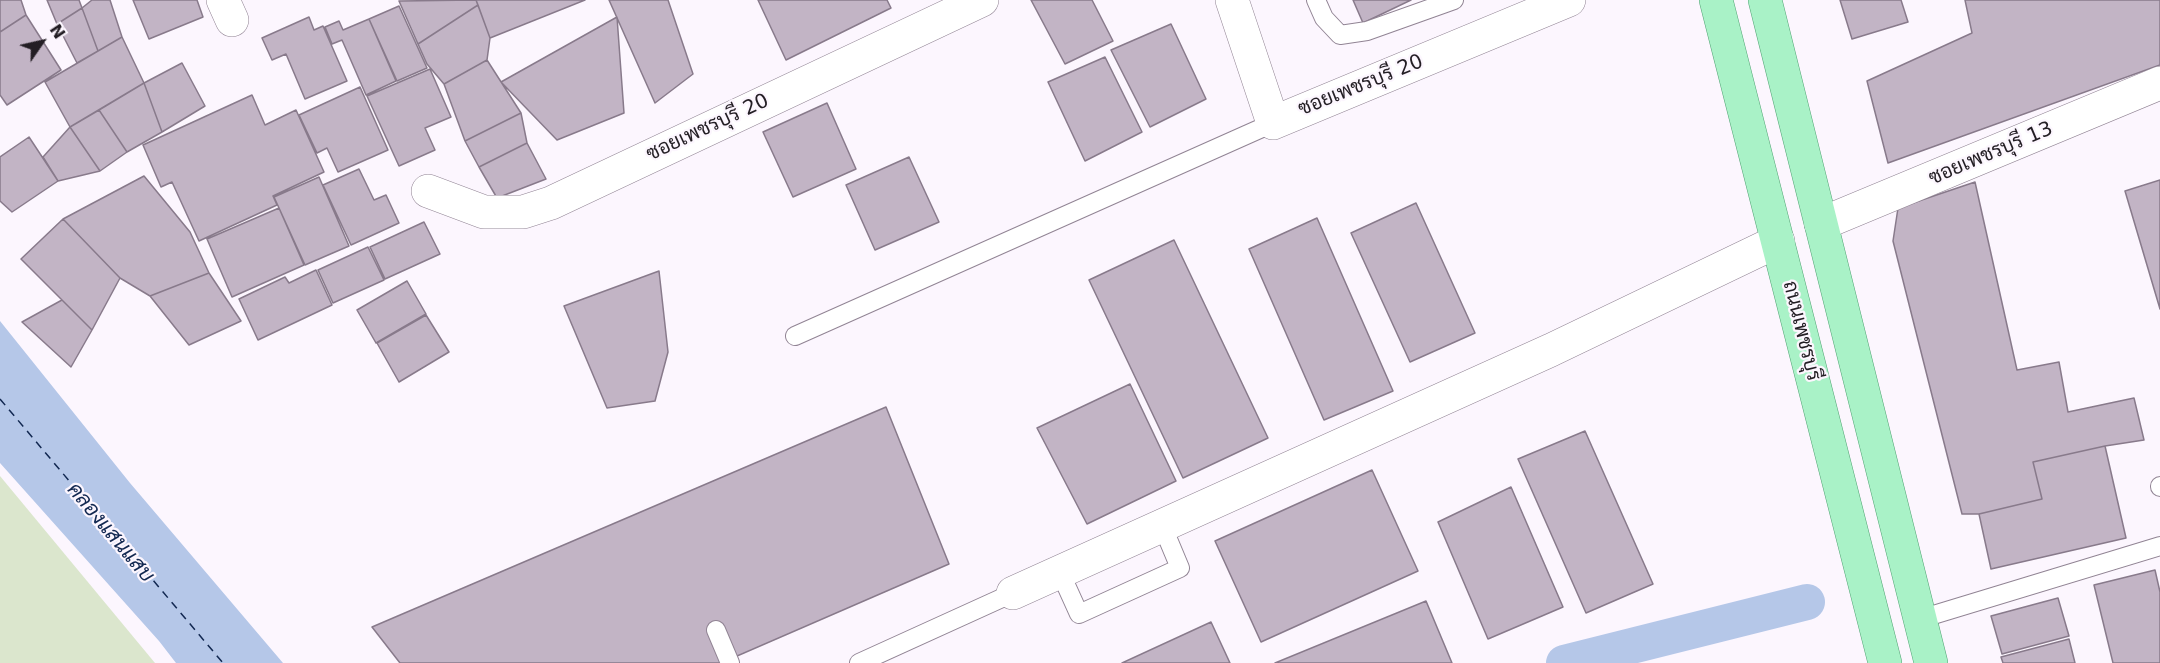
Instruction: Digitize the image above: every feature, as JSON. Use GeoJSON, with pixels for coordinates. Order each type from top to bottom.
{"type":"FeatureCollection","features":[{"type":"Feature","properties":{"kind":"main road","name":"ถนนเพชรบุรี"},"geometry":{"type":"LineString","coordinates":[[1716,0],[1885,663]]}},
{"type":"Feature","properties":{"kind":"main road"},"geometry":{"type":"LineString","coordinates":[[1766,0],[1931,663]]}},
{"type":"Feature","properties":{"kind":"street","name":"ซอยเพชรบุรี 20"},"geometry":{"type":"LineString","coordinates":[[428,190],[484,212],[523,212],[551,203],[982,0]]}},
{"type":"Feature","properties":{"kind":"street","name":"ซอยเพชรบุรี 20"},"geometry":{"type":"LineString","coordinates":[[1232,0],[1273,123],[1569,0]]}},
{"type":"Feature","properties":{"kind":"street","name":"ซอยเพชรบุรี 13"},"geometry":{"type":"LineString","coordinates":[[1821,224],[2160,83]]}},
{"type":"Feature","properties":{"kind":"street"},"geometry":{"type":"LineString","coordinates":[[1013,593],[1551,350],[1778,241]]}},
{"type":"Feature","properties":{"kind":"lane"},"geometry":{"type":"LineString","coordinates":[[1316,0],[1324,18],[1340,35],[1367,31],[1454,0]]}},
{"type":"Feature","properties":{"kind":"lane"},"geometry":{"type":"LineString","coordinates":[[795,336],[1273,123]]}},
{"type":"Feature","properties":{"kind":"lane"},"geometry":{"type":"LineString","coordinates":[[1060,572],[1079,614],[1170,573],[1180,568],[1162,525]]}},
{"type":"Feature","properties":{"kind":"lane"},"geometry":{"type":"LineString","coordinates":[[1920,619],[2160,546]]}},
{"type":"Feature","properties":{"kind":"lane"},"geometry":{"type":"LineString","coordinates":[[859,663],[1013,593]]}},
{"type":"Feature","properties":{"kind":"lane"},"geometry":{"type":"LineString","coordinates":[[716,630],[730,663]]}},
{"type":"Feature","properties":{"kind":"green space"},"geometry":{"type":"Polygon","coordinates":[[[0,476],[155,663],[0,663],[0,476]]]}},
{"type":"Feature","properties":{"kind":"water","name":"คลองแสนแสบ"},"geometry":{"type":"Polygon","coordinates":[[[0,321],[130,483],[283,663],[176,663],[0,463],[0,321]]]}},
{"type":"Feature","properties":{"kind":"building"},"geometry":{"type":"Polygon","coordinates":[[[0,0],[21,0],[26,15],[0,32],[0,0]]]}},
{"type":"Feature","properties":{"kind":"building"},"geometry":{"type":"Polygon","coordinates":[[[47,0],[79,0],[82,8],[57,24],[47,0]]]}},
{"type":"Feature","properties":{"kind":"building"},"geometry":{"type":"Polygon","coordinates":[[[92,0],[110,0],[122,37],[98,51],[82,8],[92,0]]]}},
{"type":"Feature","properties":{"kind":"building"},"geometry":{"type":"Polygon","coordinates":[[[133,0],[197,0],[203,17],[149,39],[133,0]]]}},
{"type":"Feature","properties":{"kind":"building"},"geometry":{"type":"Polygon","coordinates":[[[476,0],[585,0],[490,38],[476,0]]]}},
{"type":"Feature","properties":{"kind":"building"},"geometry":{"type":"Polygon","coordinates":[[[476,0],[478,5],[418,44],[399,1],[476,0]]]}},
{"type":"Feature","properties":{"kind":"building"},"geometry":{"type":"Polygon","coordinates":[[[609,0],[668,0],[693,74],[655,103],[609,0]]]}},
{"type":"Feature","properties":{"kind":"building"},"geometry":{"type":"Polygon","coordinates":[[[758,0],[887,0],[891,8],[786,60],[758,0]]]}},
{"type":"Feature","properties":{"kind":"building"},"geometry":{"type":"Polygon","coordinates":[[[1031,0],[1092,0],[1113,41],[1065,64],[1031,0]]]}},
{"type":"Feature","properties":{"kind":"building"},"geometry":{"type":"Polygon","coordinates":[[[1353,0],[1411,0],[1363,23],[1353,0]]]}},
{"type":"Feature","properties":{"kind":"building"},"geometry":{"type":"Polygon","coordinates":[[[1840,0],[1901,0],[1908,22],[1852,39],[1840,0]]]}},
{"type":"Feature","properties":{"kind":"building"},"geometry":{"type":"Polygon","coordinates":[[[1965,0],[2160,0],[2160,65],[1888,163],[1867,81],[1972,33],[1965,0]]]}},
{"type":"Feature","properties":{"kind":"building"},"geometry":{"type":"Polygon","coordinates":[[[478,5],[490,38],[487,60],[444,84],[427,64],[418,44],[478,5]]]}},
{"type":"Feature","properties":{"kind":"building"},"geometry":{"type":"Polygon","coordinates":[[[399,6],[427,68],[397,81],[369,19],[399,6]]]}},
{"type":"Feature","properties":{"kind":"building"},"geometry":{"type":"Polygon","coordinates":[[[82,8],[98,51],[77,63],[57,24],[82,8]]]}},
{"type":"Feature","properties":{"kind":"building"},"geometry":{"type":"Polygon","coordinates":[[[26,15],[61,70],[7,105],[0,95],[0,32],[26,15]]]}},
{"type":"Feature","properties":{"kind":"building"},"geometry":{"type":"Polygon","coordinates":[[[309,17],[314,30],[323,26],[347,81],[305,99],[286,54],[272,60],[262,38],[309,17]]]}},
{"type":"Feature","properties":{"kind":"building"},"geometry":{"type":"Polygon","coordinates":[[[617,17],[624,113],[557,140],[501,82],[617,17]]]}},
{"type":"Feature","properties":{"kind":"building"},"geometry":{"type":"Polygon","coordinates":[[[369,19],[396,81],[366,95],[342,40],[332,44],[325,27],[339,21],[343,30],[369,19]]]}},
{"type":"Feature","properties":{"kind":"building"},"geometry":{"type":"Polygon","coordinates":[[[1171,24],[1206,99],[1150,127],[1111,50],[1171,24]]]}},
{"type":"Feature","properties":{"kind":"building"},"geometry":{"type":"Polygon","coordinates":[[[122,37],[144,83],[70,127],[45,82],[122,37]]]}},
{"type":"Feature","properties":{"kind":"building"},"geometry":{"type":"Polygon","coordinates":[[[1105,57],[1142,132],[1085,161],[1048,82],[1105,57]]]}},
{"type":"Feature","properties":{"kind":"building"},"geometry":{"type":"Polygon","coordinates":[[[487,60],[521,113],[465,141],[444,84],[487,60]]]}},
{"type":"Feature","properties":{"kind":"building"},"geometry":{"type":"Polygon","coordinates":[[[182,63],[205,106],[162,132],[144,83],[182,63]]]}},
{"type":"Feature","properties":{"kind":"building"},"geometry":{"type":"Polygon","coordinates":[[[430,69],[451,117],[425,128],[435,150],[399,166],[367,96],[430,69]]]}},
{"type":"Feature","properties":{"kind":"building"},"geometry":{"type":"Polygon","coordinates":[[[144,83],[162,132],[127,152],[99,110],[144,83]]]}},
{"type":"Feature","properties":{"kind":"building"},"geometry":{"type":"Polygon","coordinates":[[[360,87],[388,150],[338,172],[327,148],[317,153],[299,115],[360,87]]]}},
{"type":"Feature","properties":{"kind":"building"},"geometry":{"type":"Polygon","coordinates":[[[252,95],[265,125],[296,110],[324,172],[273,196],[277,205],[199,241],[172,182],[161,187],[143,145],[252,95]]]}},
{"type":"Feature","properties":{"kind":"building"},"geometry":{"type":"Polygon","coordinates":[[[827,103],[856,169],[793,197],[763,132],[827,103]]]}},
{"type":"Feature","properties":{"kind":"building"},"geometry":{"type":"Polygon","coordinates":[[[99,110],[127,152],[100,171],[70,127],[99,110]]]}},
{"type":"Feature","properties":{"kind":"building"},"geometry":{"type":"Polygon","coordinates":[[[521,113],[527,143],[479,167],[465,141],[521,113]]]}},
{"type":"Feature","properties":{"kind":"building"},"geometry":{"type":"Polygon","coordinates":[[[70,127],[100,171],[58,181],[43,157],[70,127]]]}},
{"type":"Feature","properties":{"kind":"building"},"geometry":{"type":"Polygon","coordinates":[[[29,137],[58,181],[12,212],[0,201],[0,157],[29,137]]]}},
{"type":"Feature","properties":{"kind":"building"},"geometry":{"type":"Polygon","coordinates":[[[527,143],[546,179],[497,198],[479,167],[527,143]]]}},
{"type":"Feature","properties":{"kind":"building"},"geometry":{"type":"Polygon","coordinates":[[[909,157],[939,222],[875,250],[846,185],[909,157]]]}},
{"type":"Feature","properties":{"kind":"building"},"geometry":{"type":"Polygon","coordinates":[[[359,169],[374,200],[386,195],[399,223],[351,245],[323,185],[359,169]]]}},
{"type":"Feature","properties":{"kind":"building"},"geometry":{"type":"Polygon","coordinates":[[[144,176],[190,232],[209,273],[150,296],[120,278],[63,219],[144,176]]]}},
{"type":"Feature","properties":{"kind":"building"},"geometry":{"type":"Polygon","coordinates":[[[319,177],[349,246],[305,265],[274,197],[319,177]]]}},
{"type":"Feature","properties":{"kind":"building"},"geometry":{"type":"Polygon","coordinates":[[[2160,180],[2160,309],[2125,191],[2160,180]]]}},
{"type":"Feature","properties":{"kind":"building"},"geometry":{"type":"Polygon","coordinates":[[[1975,182],[2017,370],[2059,362],[2068,412],[2134,398],[2144,440],[2033,462],[2042,499],[1979,514],[1962,514],[1893,241],[1898,208],[1975,182]]]}},
{"type":"Feature","properties":{"kind":"building"},"geometry":{"type":"Polygon","coordinates":[[[1416,203],[1475,333],[1410,362],[1351,233],[1416,203]]]}},
{"type":"Feature","properties":{"kind":"building"},"geometry":{"type":"Polygon","coordinates":[[[279,208],[304,265],[232,297],[207,239],[279,208]]]}},
{"type":"Feature","properties":{"kind":"building"},"geometry":{"type":"Polygon","coordinates":[[[1317,218],[1393,391],[1324,420],[1249,249],[1317,218]]]}},
{"type":"Feature","properties":{"kind":"building"},"geometry":{"type":"Polygon","coordinates":[[[63,219],[120,278],[92,330],[21,259],[63,219]]]}},
{"type":"Feature","properties":{"kind":"building"},"geometry":{"type":"Polygon","coordinates":[[[424,222],[440,254],[385,279],[370,247],[424,222]]]}},
{"type":"Feature","properties":{"kind":"building"},"geometry":{"type":"Polygon","coordinates":[[[1174,240],[1268,438],[1183,478],[1089,280],[1174,240]]]}},
{"type":"Feature","properties":{"kind":"building"},"geometry":{"type":"Polygon","coordinates":[[[368,247],[384,280],[333,303],[318,270],[368,247]]]}},
{"type":"Feature","properties":{"kind":"building"},"geometry":{"type":"Polygon","coordinates":[[[316,270],[332,305],[258,340],[239,299],[285,277],[289,283],[316,270]]]}},
{"type":"Feature","properties":{"kind":"building"},"geometry":{"type":"Polygon","coordinates":[[[659,271],[668,352],[655,401],[607,408],[564,306],[659,271]]]}},
{"type":"Feature","properties":{"kind":"building"},"geometry":{"type":"Polygon","coordinates":[[[209,273],[241,321],[189,345],[150,296],[209,273]]]}},
{"type":"Feature","properties":{"kind":"building"},"geometry":{"type":"Polygon","coordinates":[[[407,281],[426,314],[376,343],[357,310],[407,281]]]}},
{"type":"Feature","properties":{"kind":"building"},"geometry":{"type":"Polygon","coordinates":[[[62,300],[92,330],[71,367],[22,322],[62,300]]]}},
{"type":"Feature","properties":{"kind":"building"},"geometry":{"type":"Polygon","coordinates":[[[426,315],[449,352],[399,382],[377,343],[426,315]]]}},
{"type":"Feature","properties":{"kind":"building"},"geometry":{"type":"Polygon","coordinates":[[[1130,384],[1176,481],[1087,524],[1037,428],[1130,384]]]}},
{"type":"Feature","properties":{"kind":"building"},"geometry":{"type":"Polygon","coordinates":[[[886,407],[949,564],[721,663],[400,663],[372,627],[886,407]]]}},
{"type":"Feature","properties":{"kind":"building"},"geometry":{"type":"Polygon","coordinates":[[[1585,431],[1653,584],[1586,613],[1518,459],[1585,431]]]}},
{"type":"Feature","properties":{"kind":"building"},"geometry":{"type":"Polygon","coordinates":[[[2105,446],[2126,538],[1991,569],[1979,514],[2042,499],[2033,462],[2105,446]]]}},
{"type":"Feature","properties":{"kind":"building"},"geometry":{"type":"Polygon","coordinates":[[[1372,470],[1418,571],[1261,642],[1215,541],[1372,470]]]}},
{"type":"Feature","properties":{"kind":"building"},"geometry":{"type":"Polygon","coordinates":[[[1511,487],[1563,607],[1488,639],[1438,522],[1511,487]]]}},
{"type":"Feature","properties":{"kind":"building"},"geometry":{"type":"Polygon","coordinates":[[[2155,570],[2160,592],[2160,663],[2113,663],[2094,585],[2155,570]]]}},
{"type":"Feature","properties":{"kind":"building"},"geometry":{"type":"Polygon","coordinates":[[[2058,598],[2069,636],[2002,654],[1991,616],[2058,598]]]}},
{"type":"Feature","properties":{"kind":"building"},"geometry":{"type":"Polygon","coordinates":[[[1426,601],[1452,663],[1275,663],[1426,601]]]}},
{"type":"Feature","properties":{"kind":"building"},"geometry":{"type":"Polygon","coordinates":[[[1211,622],[1230,663],[1122,663],[1211,622]]]}},
{"type":"Feature","properties":{"kind":"building"},"geometry":{"type":"Polygon","coordinates":[[[2069,639],[2075,663],[2003,663],[2001,657],[2069,639]]]}},
{"type":"Feature","properties":{"kind":"waterway"},"geometry":{"type":"LineString","coordinates":[[1564,663],[1807,602]]}},
{"type":"Feature","properties":{"kind":"ferry route"},"geometry":{"type":"LineString","coordinates":[[0,399],[223,663]]}}]}
